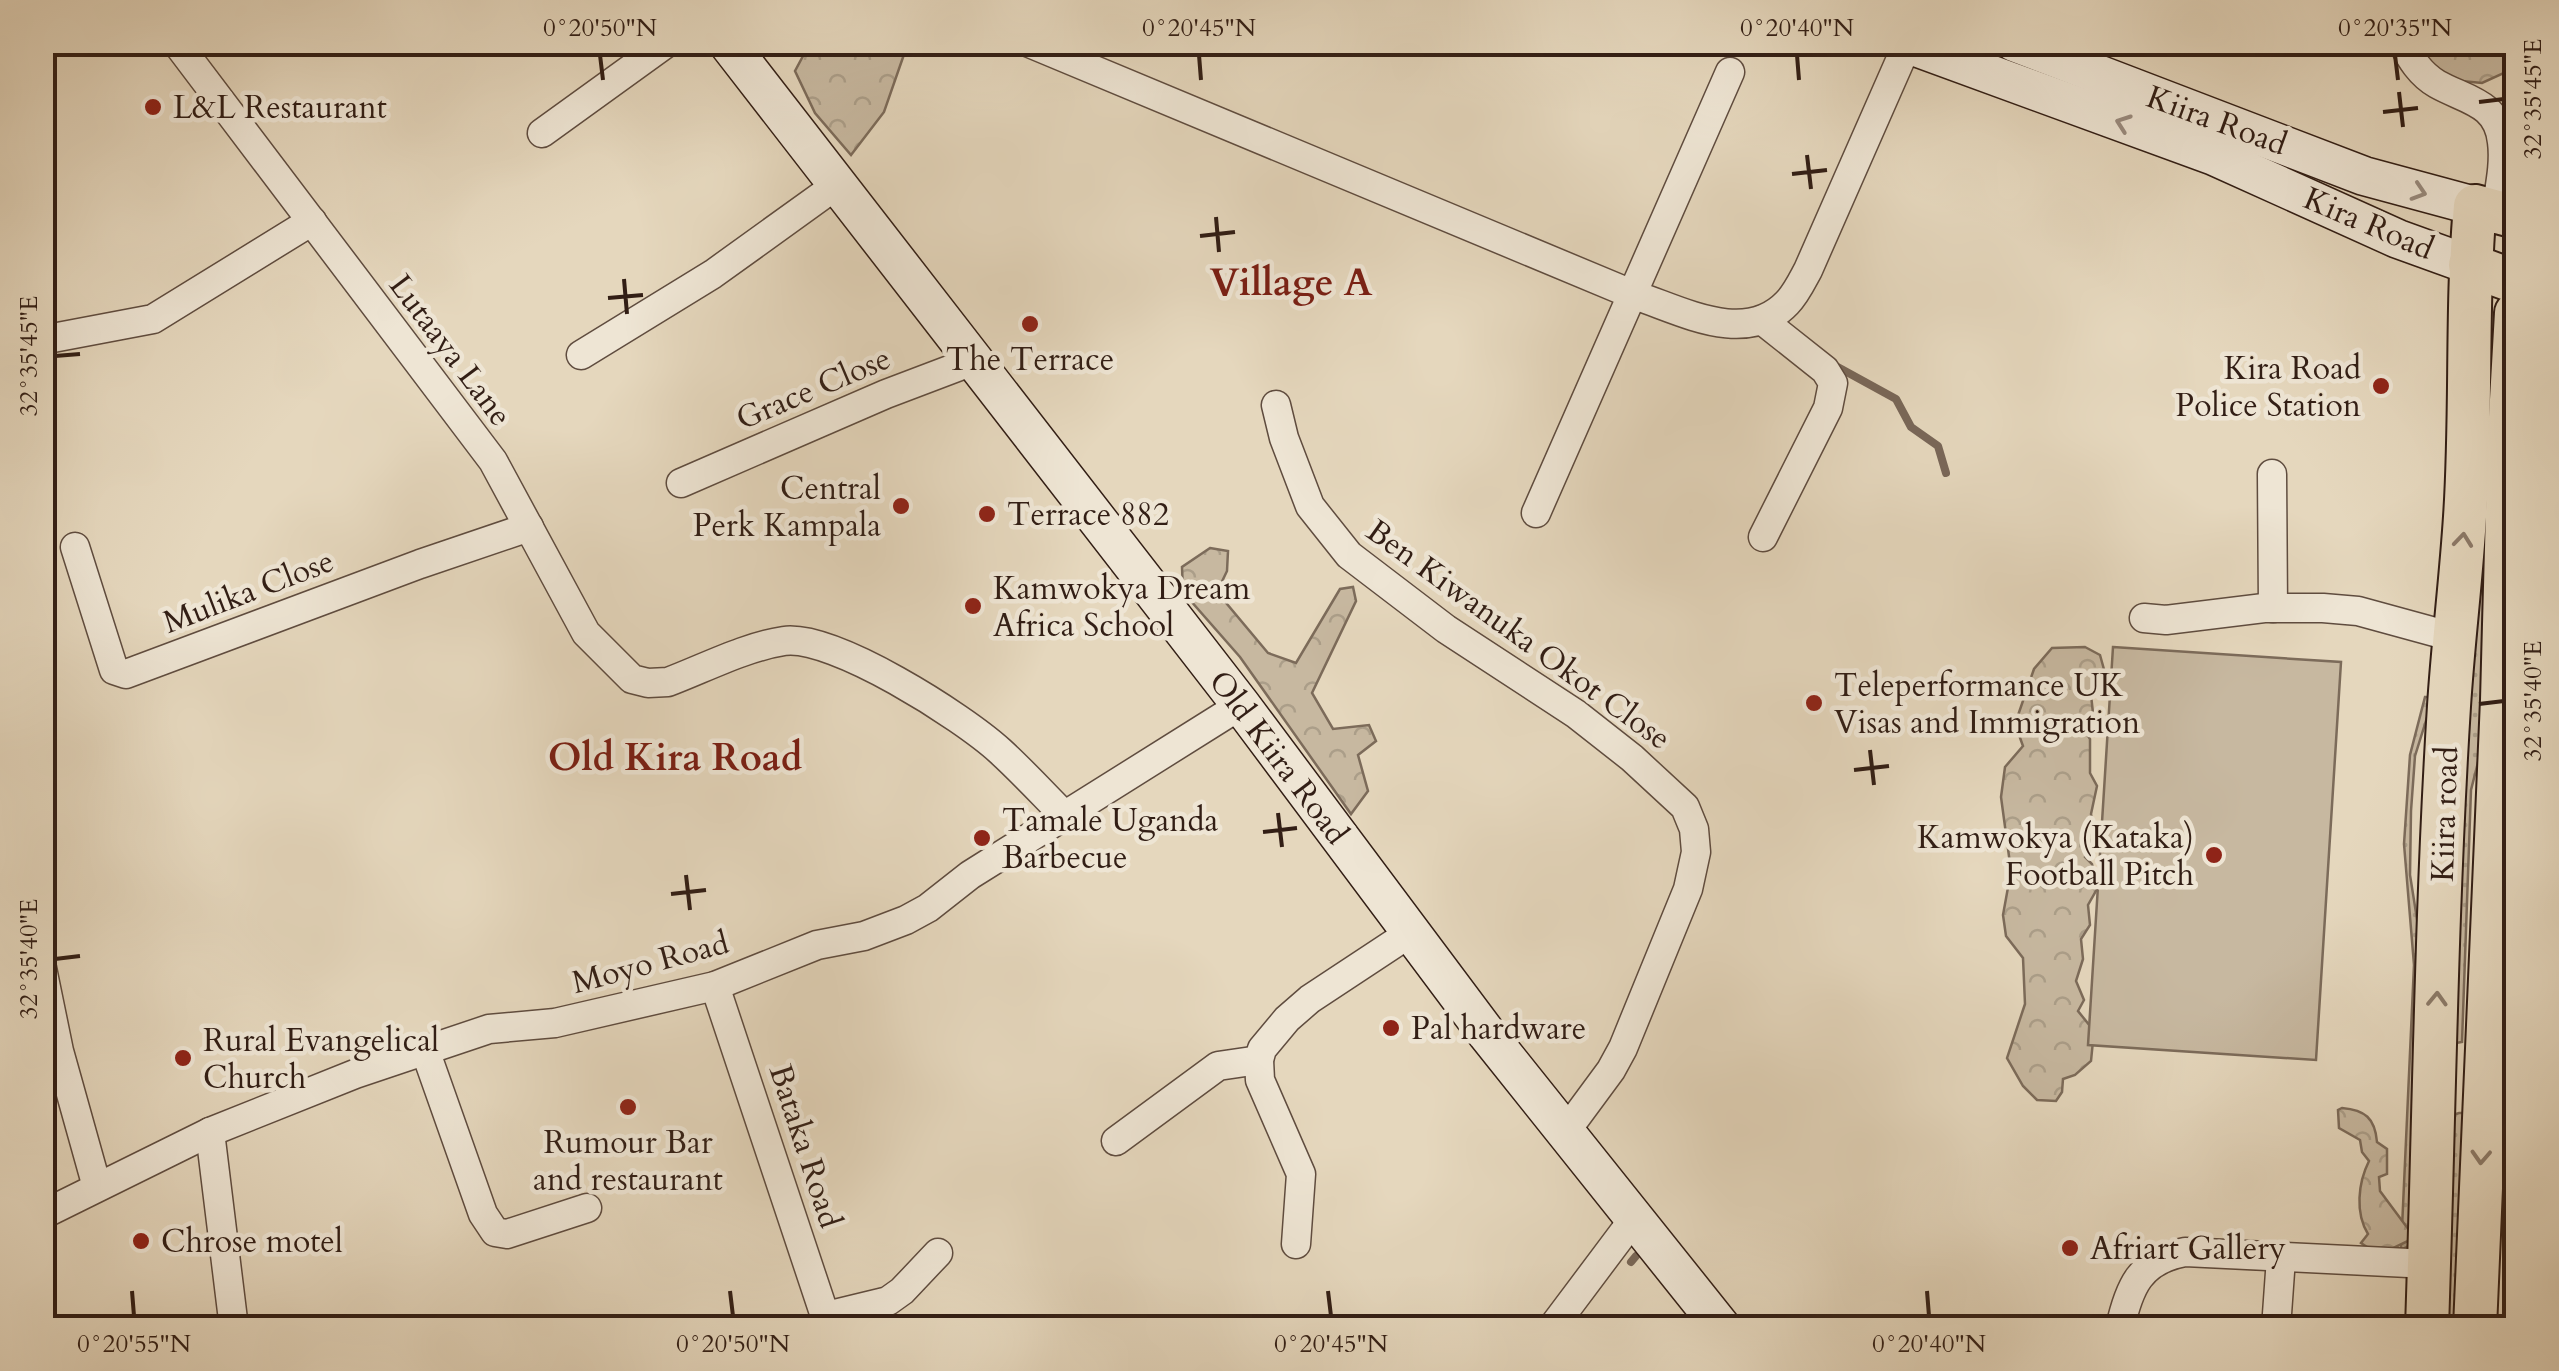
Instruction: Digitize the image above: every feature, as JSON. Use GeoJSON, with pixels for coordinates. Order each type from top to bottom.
{"type":"FeatureCollection","features":[{"type":"Feature","properties":{"kind":"main road","name":"Kiira road"},"geometry":{"type":"LineString","coordinates":[[2427,1328],[2449,706],[2466,516],[2470,265],[2496,212]]}},
{"type":"Feature","properties":{"kind":"main road"},"geometry":{"type":"LineString","coordinates":[[2470,265],[2516,282]]}},
{"type":"Feature","properties":{"kind":"main road","name":"Kiira road"},"geometry":{"type":"LineString","coordinates":[[2475,1328],[2508,435],[2516,313]]}},
{"type":"Feature","properties":{"kind":"main road"},"geometry":{"type":"LineString","coordinates":[[2434,1077],[2485,1080]]}},
{"type":"Feature","properties":{"kind":"street","name":"Lutaaya Lane"},"geometry":{"type":"LineString","coordinates":[[176,42],[493,461],[586,633],[632,679],[668,682],[787,640],[826,648],[867,666],[952,715],[998,749],[1066,816]]}},
{"type":"Feature","properties":{"kind":"street"},"geometry":{"type":"LineString","coordinates":[[542,133],[668,42]]}},
{"type":"Feature","properties":{"kind":"street","name":"Old Kiira Road"},"geometry":{"type":"LineString","coordinates":[[728,42],[1241,705],[1410,933],[1722,1328]]}},
{"type":"Feature","properties":{"kind":"street"},"geometry":{"type":"LineString","coordinates":[[1026,42],[1634,295],[1722,324],[1744,326],[1786,305],[1808,270],[1904,44]]}},
{"type":"Feature","properties":{"kind":"street","name":"Kiira Road"},"geometry":{"type":"LineString","coordinates":[[2014,42],[2364,176]]}},
{"type":"Feature","properties":{"kind":"street"},"geometry":{"type":"LineString","coordinates":[[2402,42],[2414,64],[2434,82],[2474,99],[2494,117],[2502,136],[2503,156],[2496,212]]}},
{"type":"Feature","properties":{"kind":"street","name":"Kiira Road"},"geometry":{"type":"LineString","coordinates":[[1904,44],[2214,156]]}},
{"type":"Feature","properties":{"kind":"street"},"geometry":{"type":"LineString","coordinates":[[1536,513],[1730,72]]}},
{"type":"Feature","properties":{"kind":"street","name":"Kira Road"},"geometry":{"type":"LineString","coordinates":[[2214,156],[2398,239],[2470,265]]}},
{"type":"Feature","properties":{"kind":"street","name":"Kira Road"},"geometry":{"type":"LineString","coordinates":[[2364,176],[2496,212]]}},
{"type":"Feature","properties":{"kind":"street"},"geometry":{"type":"LineString","coordinates":[[580,355],[712,274],[838,184]]}},
{"type":"Feature","properties":{"kind":"street"},"geometry":{"type":"LineString","coordinates":[[42,340],[154,319],[312,221]]}},
{"type":"Feature","properties":{"kind":"street"},"geometry":{"type":"LineString","coordinates":[[1762,320],[1826,370],[1833,383],[1828,408],[1763,538]]}},
{"type":"Feature","properties":{"kind":"street","name":"Grace Close"},"geometry":{"type":"LineString","coordinates":[[681,483],[886,394],[973,361]]}},
{"type":"Feature","properties":{"kind":"street","name":"Ben Kiwanuka Okot Close"},"geometry":{"type":"LineString","coordinates":[[1276,405],[1310,506],[1348,555],[1446,629],[1576,714],[1678,796],[1690,816],[1696,852],[1688,889],[1623,1048],[1566,1130]]}},
{"type":"Feature","properties":{"kind":"street"},"geometry":{"type":"LineString","coordinates":[[2272,474],[2272,608]]}},
{"type":"Feature","properties":{"kind":"street","name":"Mulika Close"},"geometry":{"type":"LineString","coordinates":[[75,548],[114,670],[126,674],[529,527]]}},
{"type":"Feature","properties":{"kind":"street"},"geometry":{"type":"LineString","coordinates":[[2144,618],[2166,620],[2272,608],[2358,612],[2453,638]]}},
{"type":"Feature","properties":{"kind":"street","name":"Moyo Road"},"geometry":{"type":"LineString","coordinates":[[42,1215],[210,1132],[354,1074],[489,1029],[555,1023],[715,986],[817,945],[864,936],[906,920],[970,875],[1241,705]]}},
{"type":"Feature","properties":{"kind":"street"},"geometry":{"type":"LineString","coordinates":[[1296,1244],[1301,1174],[1260,1080],[1262,1049],[1310,999],[1410,933]]}},
{"type":"Feature","properties":{"kind":"street"},"geometry":{"type":"LineString","coordinates":[[42,968],[59,1051],[97,1187]]}},
{"type":"Feature","properties":{"kind":"street","name":"Bataka Road"},"geometry":{"type":"LineString","coordinates":[[715,986],[828,1322]]}},
{"type":"Feature","properties":{"kind":"street"},"geometry":{"type":"LineString","coordinates":[[425,1050],[483,1214],[495,1232],[507,1234],[587,1208]]}},
{"type":"Feature","properties":{"kind":"street"},"geometry":{"type":"LineString","coordinates":[[1116,1141],[1218,1066],[1259,1060]]}},
{"type":"Feature","properties":{"kind":"street"},"geometry":{"type":"LineString","coordinates":[[210,1132],[234,1328]]}},
{"type":"Feature","properties":{"kind":"street"},"geometry":{"type":"LineString","coordinates":[[1552,1328],[1634,1220]]}},
{"type":"Feature","properties":{"kind":"street"},"geometry":{"type":"LineString","coordinates":[[2120,1328],[2136,1280],[2155,1260],[2185,1252],[2430,1264]]}},
{"type":"Feature","properties":{"kind":"street"},"geometry":{"type":"LineString","coordinates":[[828,1322],[888,1301],[902,1292],[938,1253]]}},
{"type":"Feature","properties":{"kind":"street"},"geometry":{"type":"LineString","coordinates":[[2276,1328],[2281,1258]]}},
{"type":"Feature","properties":{"kind":"green space"},"geometry":{"type":"Polygon","coordinates":[[[810,43],[908,43],[884,112],[851,155],[815,113],[795,71],[810,43]]]}},
{"type":"Feature","properties":{"kind":"green space"},"geometry":{"type":"Polygon","coordinates":[[[2399,43],[2516,43],[2516,73],[2508,71],[2482,83],[2410,76],[2399,43]]]}},
{"type":"Feature","properties":{"kind":"green space"},"geometry":{"type":"Polygon","coordinates":[[[2494,335],[2488,723],[2471,790],[2462,1042],[2456,1043],[2465,664],[2482,586],[2494,335]]]}},
{"type":"Feature","properties":{"kind":"green space"},"geometry":{"type":"Polygon","coordinates":[[[1210,548],[1228,551],[1227,571],[1217,592],[1268,653],[1296,663],[1340,589],[1353,587],[1356,601],[1312,693],[1333,729],[1369,725],[1376,741],[1358,755],[1368,791],[1351,814],[1240,657],[1183,592],[1182,567],[1210,548]]]}},
{"type":"Feature","properties":{"kind":"green space"},"geometry":{"type":"Polygon","coordinates":[[[2085,647],[2100,655],[2105,673],[2091,695],[2093,713],[2083,728],[2090,739],[2090,773],[2097,786],[2091,814],[2094,834],[2085,857],[2092,864],[2097,889],[2088,905],[2090,925],[2081,939],[2083,959],[2076,981],[2084,1000],[2078,1011],[2094,1031],[2091,1061],[2075,1075],[2063,1079],[2056,1101],[2037,1100],[2023,1086],[2007,1058],[2025,1004],[2023,958],[2006,936],[2003,915],[2011,871],[2001,797],[2005,767],[2023,746],[2015,724],[2034,669],[2052,648],[2085,647]]]}},
{"type":"Feature","properties":{"kind":"green space","name":"Kamwokya (Kataka) Football Pitch"},"geometry":{"type":"Polygon","coordinates":[[[2113,647],[2341,662],[2316,1060],[2088,1045],[2113,647]]]}},
{"type":"Feature","properties":{"kind":"green space"},"geometry":{"type":"Polygon","coordinates":[[[2425,697],[2430,697],[2429,711],[2415,756],[2411,811],[2410,875],[2420,938],[2410,1245],[2401,1250],[2414,965],[2404,844],[2410,755],[2425,697]]]}},
{"type":"Feature","properties":{"kind":"green space"},"geometry":{"type":"Polygon","coordinates":[[[2338,1110],[2367,1117],[2377,1142],[2387,1149],[2387,1174],[2379,1177],[2380,1191],[2409,1230],[2408,1241],[2379,1255],[2361,1243],[2368,1234],[2361,1217],[2360,1198],[2369,1161],[2360,1140],[2339,1128],[2338,1110]]]}},
{"type":"Feature","properties":{"kind":"green space"},"geometry":{"type":"Polygon","coordinates":[[[2464,1113],[2461,1328],[2439,1328],[2453,1115],[2464,1113]]]}},
{"type":"Feature","properties":{"kind":"waterway"},"geometry":{"type":"LineString","coordinates":[[1834,365],[1896,399],[1911,427],[1938,446],[1946,473]]}},
{"type":"Feature","properties":{"kind":"waterway"},"geometry":{"type":"LineString","coordinates":[[1631,1262],[1636,1256]]}},
{"type":"Feature","properties":{"kind":"place","name":"L&L Restaurant"},"geometry":{"type":"Point","coordinates":[153,107]}},
{"type":"Feature","properties":{"kind":"place","name":"The Terrace"},"geometry":{"type":"Point","coordinates":[1030,324]}},
{"type":"Feature","properties":{"kind":"place","name":"Kira Road Police Station"},"geometry":{"type":"Point","coordinates":[2381,386]}},
{"type":"Feature","properties":{"kind":"place","name":"Central Perk Kampala"},"geometry":{"type":"Point","coordinates":[901,506]}},
{"type":"Feature","properties":{"kind":"place","name":"Terrace 882"},"geometry":{"type":"Point","coordinates":[987,514]}},
{"type":"Feature","properties":{"kind":"place","name":"Kamwokya Dream Africa School"},"geometry":{"type":"Point","coordinates":[973,606]}},
{"type":"Feature","properties":{"kind":"place","name":"Teleperformance UK Visas and Immigration"},"geometry":{"type":"Point","coordinates":[1814,703]}},
{"type":"Feature","properties":{"kind":"place","name":"Tamale Uganda Barbecue"},"geometry":{"type":"Point","coordinates":[982,838]}},
{"type":"Feature","properties":{"kind":"place","name":"Kamwokya (Kataka) Football Pitch"},"geometry":{"type":"Point","coordinates":[2214,855]}},
{"type":"Feature","properties":{"kind":"place","name":"Pal hardware"},"geometry":{"type":"Point","coordinates":[1391,1028]}},
{"type":"Feature","properties":{"kind":"place","name":"Rural Evangelical Church"},"geometry":{"type":"Point","coordinates":[183,1058]}},
{"type":"Feature","properties":{"kind":"place","name":"Rumour Bar and restaurant"},"geometry":{"type":"Point","coordinates":[628,1107]}},
{"type":"Feature","properties":{"kind":"place","name":"Chrose motel"},"geometry":{"type":"Point","coordinates":[141,1241]}},
{"type":"Feature","properties":{"kind":"place","name":"Afriart Gallery"},"geometry":{"type":"Point","coordinates":[2070,1248]}},
{"type":"Feature","properties":{"kind":"district","name":"Village A"},"geometry":{"type":"Point","coordinates":[1291,282]}},
{"type":"Feature","properties":{"kind":"district","name":"Old Kira Road"},"geometry":{"type":"Point","coordinates":[675,757]}}]}
